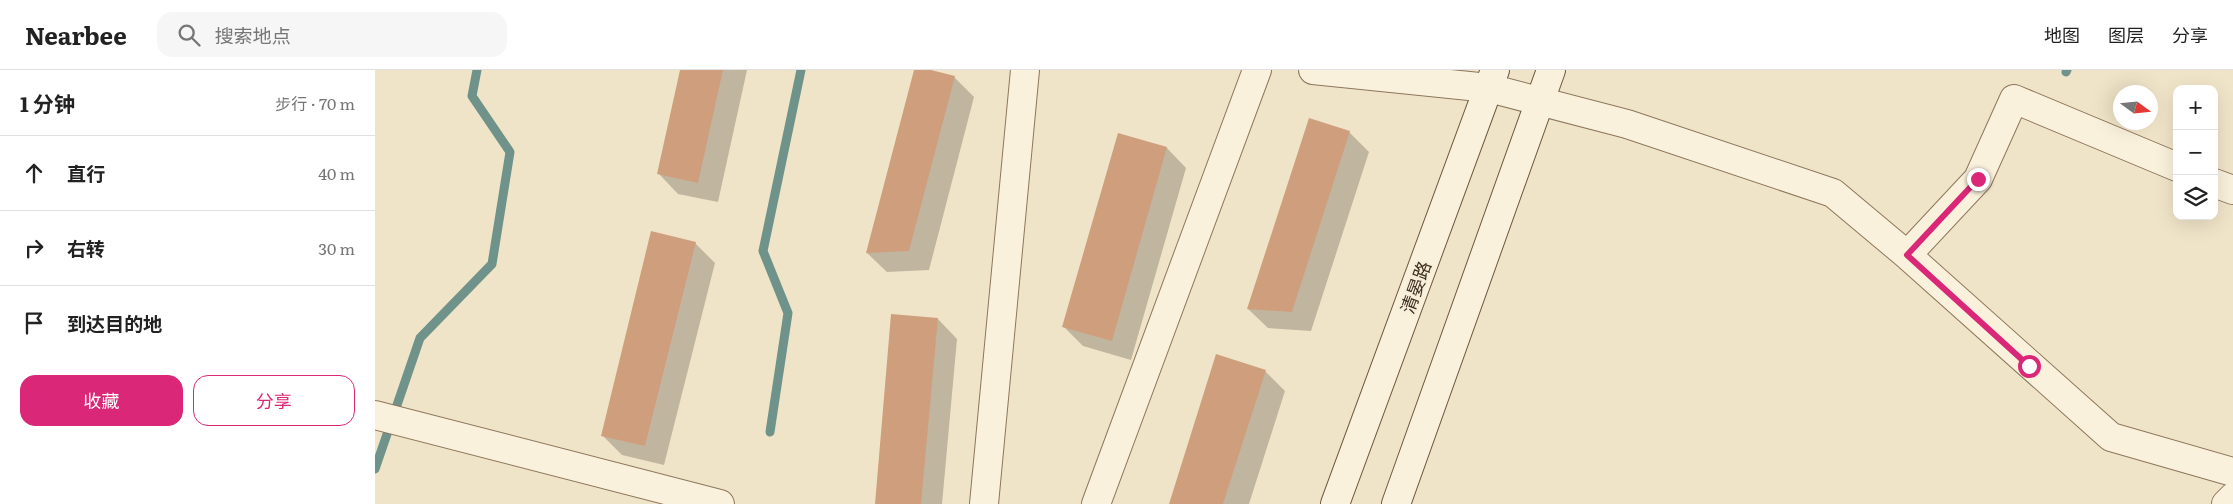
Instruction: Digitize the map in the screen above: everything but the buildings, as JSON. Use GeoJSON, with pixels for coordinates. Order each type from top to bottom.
{"type":"FeatureCollection","features":[{"type":"Feature","properties":{"kind":"street"},"geometry":{"type":"LineString","coordinates":[[984,504],[1025,70]]}},
{"type":"Feature","properties":{"kind":"street"},"geometry":{"type":"LineString","coordinates":[[1096,504],[1257,70]]}},
{"type":"Feature","properties":{"kind":"street"},"geometry":{"type":"LineString","coordinates":[[1313,70],[1492,79],[1538,102],[1627,124],[1833,193],[1907,255],[2111,437],[2233,472]]}},
{"type":"Feature","properties":{"kind":"street"},"geometry":{"type":"LineString","coordinates":[[1396,504],[1551,70]]}},
{"type":"Feature","properties":{"kind":"street","name":"清晏路"},"geometry":{"type":"LineString","coordinates":[[1335,504],[1492,79]]}},
{"type":"Feature","properties":{"kind":"street"},"geometry":{"type":"LineString","coordinates":[[1907,255],[1978,179],[2015,99],[2173,165]]}},
{"type":"Feature","properties":{"kind":"street"},"geometry":{"type":"LineString","coordinates":[[2218,184],[2233,190]]}},
{"type":"Feature","properties":{"kind":"street"},"geometry":{"type":"LineString","coordinates":[[375,415],[425,426],[551,462],[720,504]]}},
{"type":"Feature","properties":{"kind":"street"},"geometry":{"type":"LineString","coordinates":[[2226,504],[2233,497]]}},
{"type":"Feature","properties":{"kind":"waterway"},"geometry":{"type":"LineString","coordinates":[[375,469],[420,338],[492,264],[510,152],[472,96],[477,70]]}},
{"type":"Feature","properties":{"kind":"waterway"},"geometry":{"type":"LineString","coordinates":[[770,432],[788,313],[763,251],[801,70]]}},
{"type":"Feature","properties":{"kind":"route"},"geometry":{"type":"LineString","coordinates":[[1978,179],[1907,255],[2029,366]]}}]}
